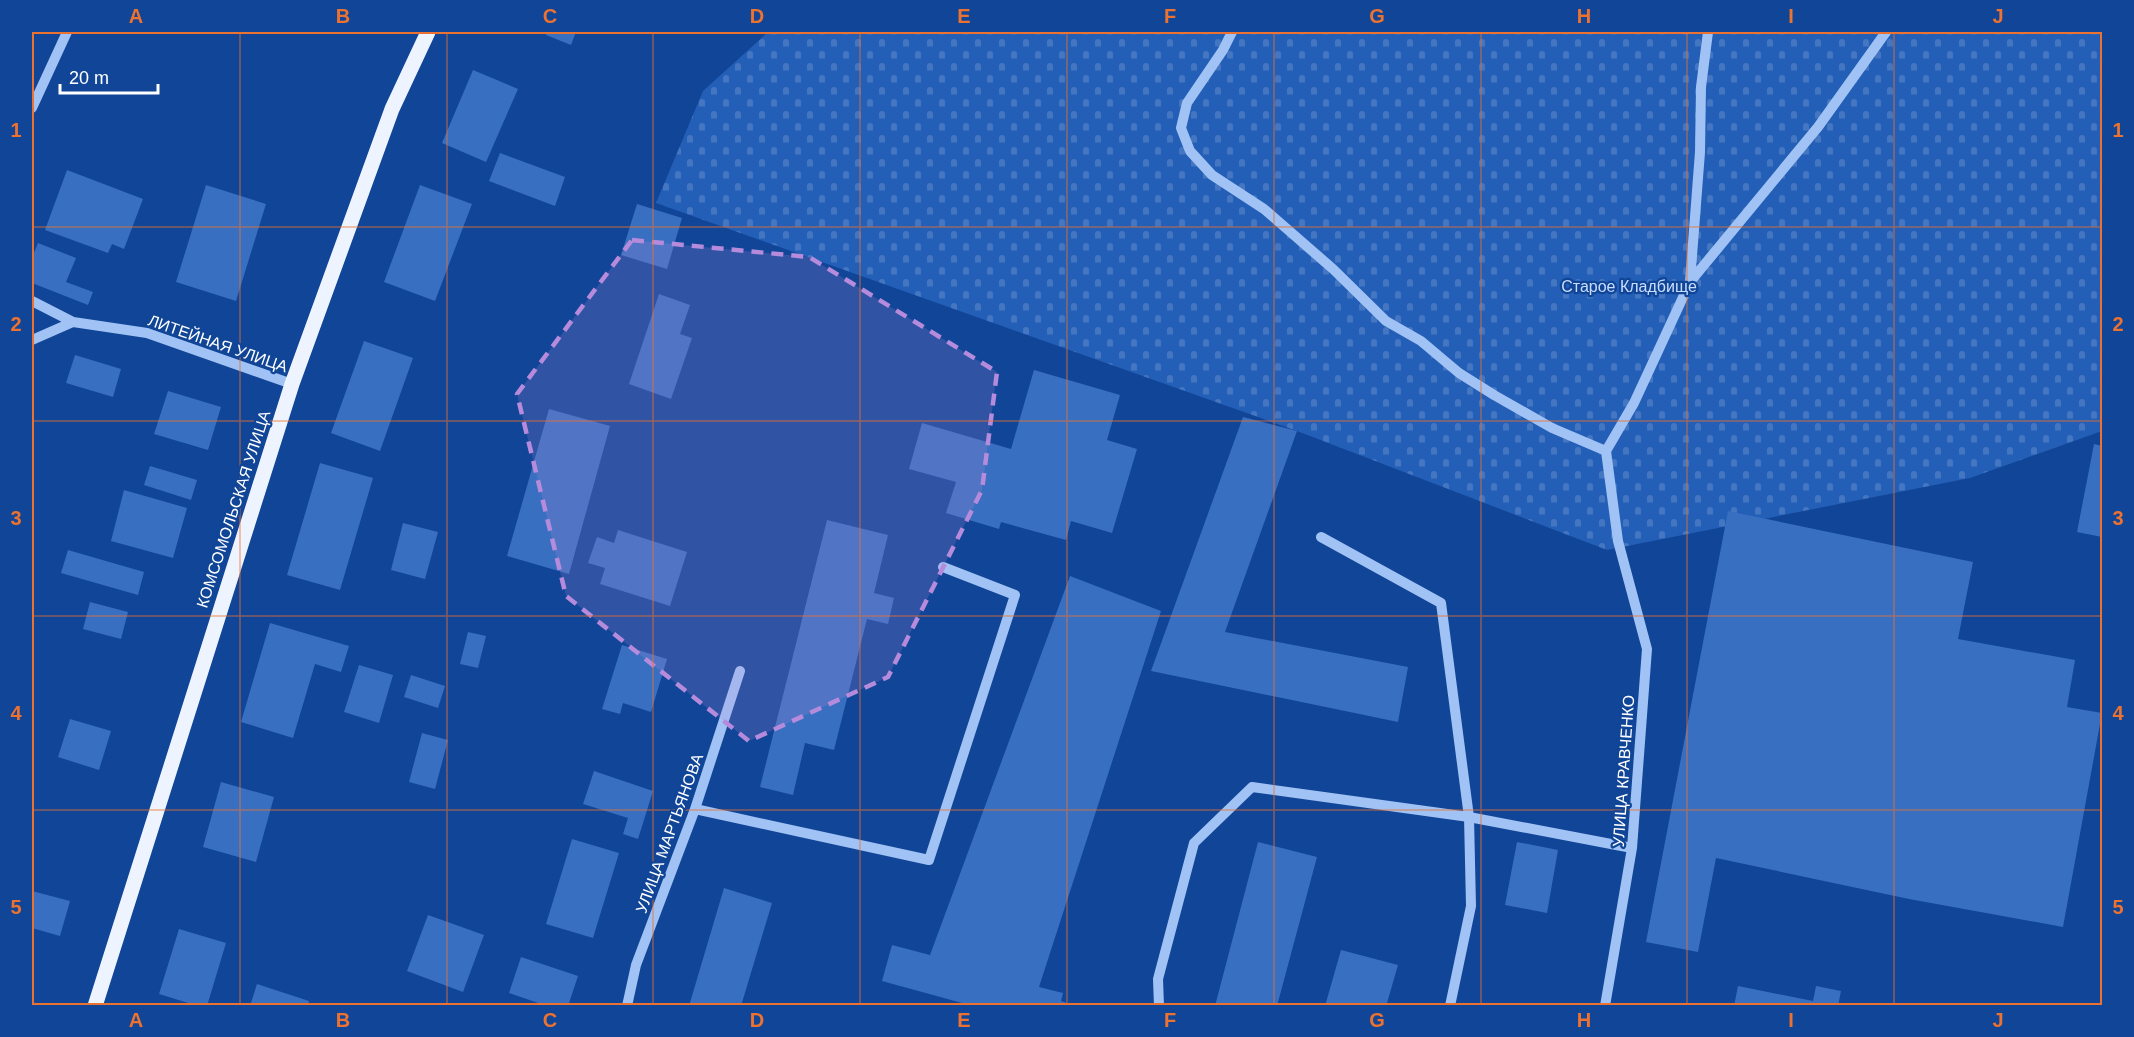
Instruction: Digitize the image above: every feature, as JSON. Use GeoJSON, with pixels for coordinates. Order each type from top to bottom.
{"type":"FeatureCollection","features":[{"type":"Feature","properties":{"kind":"main road","name":"КОМСОМОЛЬСКАЯ УЛИЦА"},"geometry":{"type":"LineString","coordinates":[[95,1005],[292,384],[392,109],[428,32]]}},
{"type":"Feature","properties":{"kind":"street"},"geometry":{"type":"LineString","coordinates":[[32,108],[68,32]]}},
{"type":"Feature","properties":{"kind":"street"},"geometry":{"type":"LineString","coordinates":[[1232,32],[1187,103],[1181,128],[1190,151],[1212,175],[1264,209],[1333,269],[1386,321],[1421,342],[1458,373],[1552,428],[1606,451],[1634,403],[1690,282],[1818,127],[1886,32]]}},
{"type":"Feature","properties":{"kind":"street"},"geometry":{"type":"LineString","coordinates":[[1690,282],[1698,173],[1701,87],[1708,32]]}},
{"type":"Feature","properties":{"kind":"street"},"geometry":{"type":"LineString","coordinates":[[32,301],[73,322]]}},
{"type":"Feature","properties":{"kind":"street"},"geometry":{"type":"LineString","coordinates":[[32,340],[73,322]]}},
{"type":"Feature","properties":{"kind":"street","name":"ЛИТЕЙНАЯ УЛИЦА"},"geometry":{"type":"LineString","coordinates":[[73,322],[147,333],[292,384]]}},
{"type":"Feature","properties":{"kind":"street","name":"УЛИЦА КРАВЧЕНКО"},"geometry":{"type":"LineString","coordinates":[[1605,1005],[1632,848],[1647,649],[1617,541],[1606,451]]}},
{"type":"Feature","properties":{"kind":"street"},"geometry":{"type":"LineString","coordinates":[[1321,537],[1441,603],[1469,818],[1471,906],[1450,1005]]}},
{"type":"Feature","properties":{"kind":"street"},"geometry":{"type":"LineString","coordinates":[[695,809],[929,860],[1015,595],[943,567]]}},
{"type":"Feature","properties":{"kind":"street","name":"УЛИЦА МАРТЬЯНОВА"},"geometry":{"type":"LineString","coordinates":[[627,1005],[636,965],[695,809],[740,671]]}},
{"type":"Feature","properties":{"kind":"street"},"geometry":{"type":"LineString","coordinates":[[1159,1005],[1158,980],[1194,843],[1252,787],[1469,818],[1632,848]]}},
{"type":"Feature","properties":{"kind":"highlighted area"},"geometry":{"type":"Polygon","coordinates":[[[632,240],[809,257],[997,372],[982,490],[888,677],[749,741],[566,596],[517,394],[632,240]]]}},
{"type":"Feature","properties":{"kind":"green space","name":"Старое Кладбище"},"geometry":{"type":"Polygon","coordinates":[[[768,32],[2102,32],[2102,431],[1970,478],[1607,550],[1297,431],[656,203],[703,91],[768,32]]]}},
{"type":"Feature","properties":{"kind":"building"},"geometry":{"type":"Polygon","coordinates":[[[547,32],[576,32],[571,45],[546,35],[547,32]]]}},
{"type":"Feature","properties":{"kind":"building"},"geometry":{"type":"Polygon","coordinates":[[[473,70],[518,89],[486,162],[442,143],[473,70]]]}},
{"type":"Feature","properties":{"kind":"building"},"geometry":{"type":"Polygon","coordinates":[[[500,153],[565,177],[555,206],[489,181],[500,153]]]}},
{"type":"Feature","properties":{"kind":"building"},"geometry":{"type":"Polygon","coordinates":[[[67,170],[143,199],[124,249],[112,244],[108,253],[45,230],[67,170]]]}},
{"type":"Feature","properties":{"kind":"building"},"geometry":{"type":"Polygon","coordinates":[[[206,185],[266,204],[236,301],[176,282],[206,185]]]}},
{"type":"Feature","properties":{"kind":"building"},"geometry":{"type":"Polygon","coordinates":[[[420,185],[472,204],[435,301],[384,282],[420,185]]]}},
{"type":"Feature","properties":{"kind":"building"},"geometry":{"type":"Polygon","coordinates":[[[637,204],[682,218],[667,269],[621,255],[637,204]]]}},
{"type":"Feature","properties":{"kind":"building"},"geometry":{"type":"Polygon","coordinates":[[[38,243],[76,258],[66,282],[93,292],[88,305],[32,283],[32,258],[38,243]]]}},
{"type":"Feature","properties":{"kind":"building"},"geometry":{"type":"Polygon","coordinates":[[[659,294],[690,305],[680,334],[692,338],[671,399],[629,384],[659,294]]]}},
{"type":"Feature","properties":{"kind":"building"},"geometry":{"type":"Polygon","coordinates":[[[364,341],[413,358],[380,451],[331,433],[364,341]]]}},
{"type":"Feature","properties":{"kind":"building"},"geometry":{"type":"Polygon","coordinates":[[[75,355],[121,369],[113,397],[66,383],[75,355]]]}},
{"type":"Feature","properties":{"kind":"building"},"geometry":{"type":"Polygon","coordinates":[[[1034,370],[1120,395],[1107,440],[1137,449],[1112,533],[1071,521],[1066,540],[1001,522],[999,529],[946,513],[956,482],[909,469],[922,423],[1011,449],[1034,370]]]}},
{"type":"Feature","properties":{"kind":"building"},"geometry":{"type":"Polygon","coordinates":[[[168,391],[221,407],[208,450],[154,434],[168,391]]]}},
{"type":"Feature","properties":{"kind":"building"},"geometry":{"type":"Polygon","coordinates":[[[549,409],[610,426],[569,574],[507,556],[549,409]]]}},
{"type":"Feature","properties":{"kind":"building"},"geometry":{"type":"Polygon","coordinates":[[[1243,417],[1297,431],[1225,632],[1408,667],[1398,722],[1151,671],[1243,417]]]}},
{"type":"Feature","properties":{"kind":"building"},"geometry":{"type":"Polygon","coordinates":[[[2094,444],[2102,446],[2102,537],[2077,532],[2094,444]]]}},
{"type":"Feature","properties":{"kind":"building"},"geometry":{"type":"Polygon","coordinates":[[[320,463],[373,478],[340,590],[287,575],[320,463]]]}},
{"type":"Feature","properties":{"kind":"building"},"geometry":{"type":"Polygon","coordinates":[[[150,466],[197,480],[191,500],[144,485],[150,466]]]}},
{"type":"Feature","properties":{"kind":"building"},"geometry":{"type":"Polygon","coordinates":[[[124,490],[187,508],[173,558],[111,541],[124,490]]]}},
{"type":"Feature","properties":{"kind":"building"},"geometry":{"type":"Polygon","coordinates":[[[1728,511],[1973,562],[1958,639],[2075,660],[2067,707],[2102,713],[2063,927],[1909,899],[1716,858],[1698,952],[1646,942],[1728,511]]]}},
{"type":"Feature","properties":{"kind":"building"},"geometry":{"type":"Polygon","coordinates":[[[827,520],[888,535],[874,593],[894,598],[888,624],[867,619],[834,750],[805,743],[793,795],[760,787],[827,520]]]}},
{"type":"Feature","properties":{"kind":"building"},"geometry":{"type":"Polygon","coordinates":[[[403,523],[438,532],[425,579],[391,570],[403,523]]]}},
{"type":"Feature","properties":{"kind":"building"},"geometry":{"type":"Polygon","coordinates":[[[618,530],[687,552],[670,606],[600,584],[605,568],[588,563],[597,537],[614,543],[618,530]]]}},
{"type":"Feature","properties":{"kind":"building"},"geometry":{"type":"Polygon","coordinates":[[[68,550],[144,572],[138,595],[61,573],[68,550]]]}},
{"type":"Feature","properties":{"kind":"building"},"geometry":{"type":"Polygon","coordinates":[[[1070,576],[1161,611],[1039,987],[1063,993],[1061,1001],[1075,1006],[973,1006],[882,981],[892,945],[930,955],[1070,576]]]}},
{"type":"Feature","properties":{"kind":"building"},"geometry":{"type":"Polygon","coordinates":[[[90,602],[128,612],[121,639],[83,629],[90,602]]]}},
{"type":"Feature","properties":{"kind":"building"},"geometry":{"type":"Polygon","coordinates":[[[270,623],[349,646],[341,672],[315,664],[293,738],[241,722],[270,623]]]}},
{"type":"Feature","properties":{"kind":"building"},"geometry":{"type":"Polygon","coordinates":[[[468,632],[486,636],[478,668],[460,664],[468,632]]]}},
{"type":"Feature","properties":{"kind":"building"},"geometry":{"type":"Polygon","coordinates":[[[622,645],[667,659],[651,712],[623,703],[620,714],[602,709],[622,645]]]}},
{"type":"Feature","properties":{"kind":"building"},"geometry":{"type":"Polygon","coordinates":[[[359,665],[393,675],[379,723],[344,712],[359,665]]]}},
{"type":"Feature","properties":{"kind":"building"},"geometry":{"type":"Polygon","coordinates":[[[411,675],[445,686],[438,708],[404,697],[411,675]]]}},
{"type":"Feature","properties":{"kind":"building"},"geometry":{"type":"Polygon","coordinates":[[[70,719],[111,731],[99,770],[58,757],[70,719]]]}},
{"type":"Feature","properties":{"kind":"building"},"geometry":{"type":"Polygon","coordinates":[[[422,733],[448,740],[435,789],[409,782],[422,733]]]}},
{"type":"Feature","properties":{"kind":"building"},"geometry":{"type":"Polygon","coordinates":[[[594,771],[653,791],[638,839],[623,834],[628,818],[583,804],[594,771]]]}},
{"type":"Feature","properties":{"kind":"building"},"geometry":{"type":"Polygon","coordinates":[[[221,782],[274,797],[256,862],[203,847],[221,782]]]}},
{"type":"Feature","properties":{"kind":"building"},"geometry":{"type":"Polygon","coordinates":[[[572,839],[619,853],[593,938],[546,924],[572,839]]]}},
{"type":"Feature","properties":{"kind":"building"},"geometry":{"type":"Polygon","coordinates":[[[1258,842],[1317,857],[1277,1006],[1215,1006],[1258,842]]]}},
{"type":"Feature","properties":{"kind":"building"},"geometry":{"type":"Polygon","coordinates":[[[1517,842],[1558,850],[1547,913],[1505,905],[1517,842]]]}},
{"type":"Feature","properties":{"kind":"building"},"geometry":{"type":"Polygon","coordinates":[[[724,888],[772,903],[741,1006],[689,1006],[724,888]]]}},
{"type":"Feature","properties":{"kind":"building"},"geometry":{"type":"Polygon","coordinates":[[[32,891],[70,901],[60,936],[32,928],[32,891]]]}},
{"type":"Feature","properties":{"kind":"building"},"geometry":{"type":"Polygon","coordinates":[[[428,915],[484,935],[463,992],[407,971],[428,915]]]}},
{"type":"Feature","properties":{"kind":"building"},"geometry":{"type":"Polygon","coordinates":[[[179,929],[226,943],[207,1006],[198,1006],[159,994],[179,929]]]}},
{"type":"Feature","properties":{"kind":"building"},"geometry":{"type":"Polygon","coordinates":[[[1341,950],[1398,965],[1387,1003],[1395,1006],[1325,1006],[1341,950]]]}},
{"type":"Feature","properties":{"kind":"building"},"geometry":{"type":"Polygon","coordinates":[[[521,957],[578,976],[568,1006],[547,1006],[509,993],[521,957]]]}},
{"type":"Feature","properties":{"kind":"building"},"geometry":{"type":"Polygon","coordinates":[[[257,984],[309,1001],[308,1006],[250,1006],[257,984]]]}},
{"type":"Feature","properties":{"kind":"building"},"geometry":{"type":"Polygon","coordinates":[[[1738,986],[1813,1001],[1816,986],[1841,991],[1838,1006],[1734,1006],[1738,986]]]}}]}
